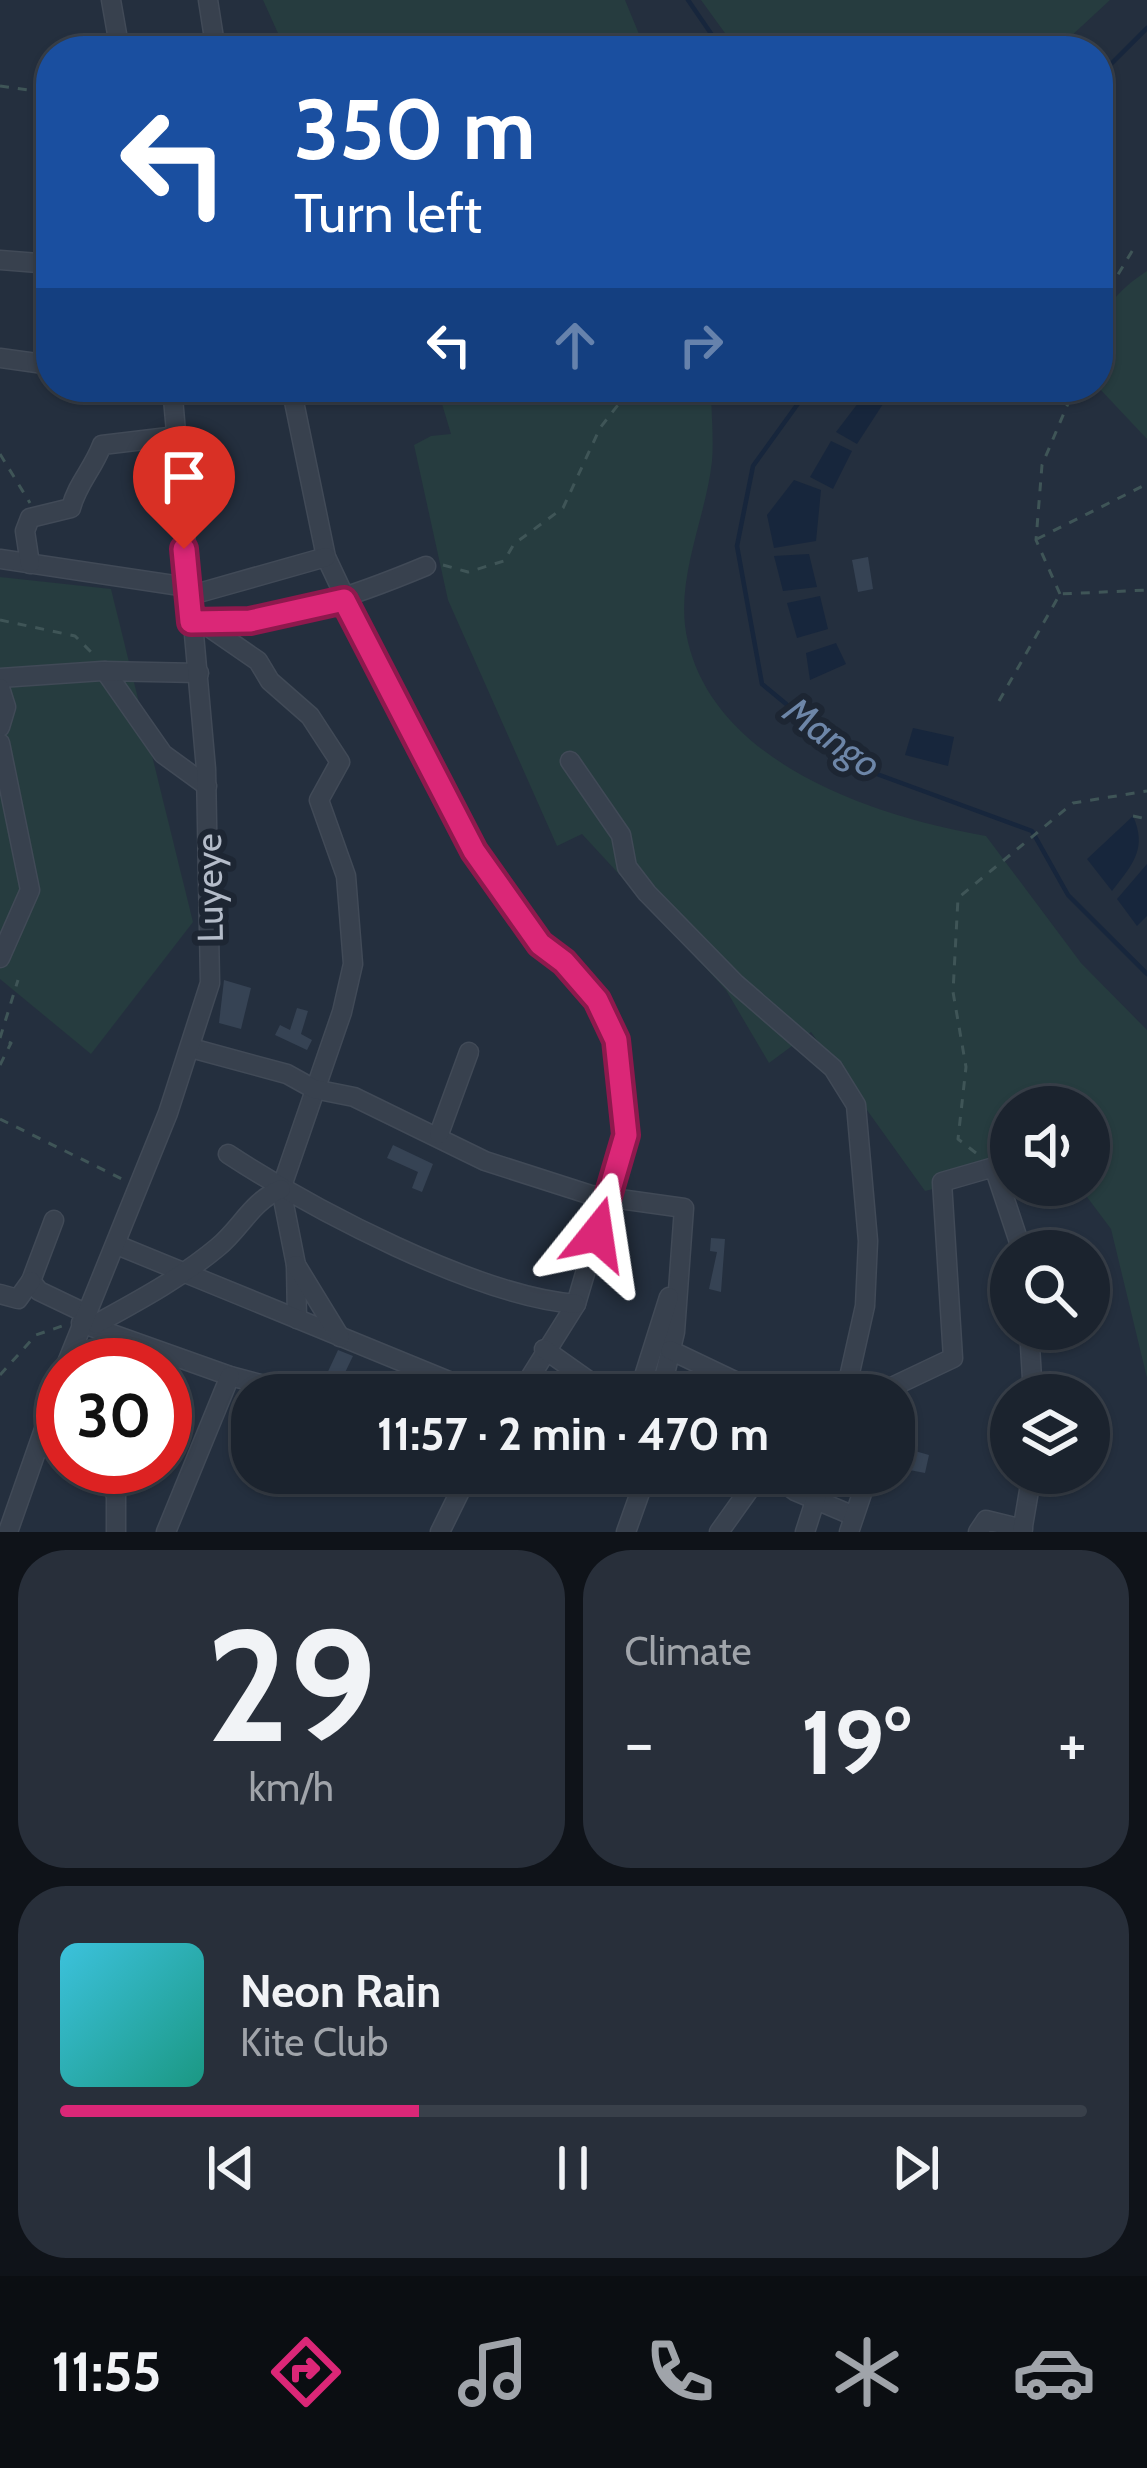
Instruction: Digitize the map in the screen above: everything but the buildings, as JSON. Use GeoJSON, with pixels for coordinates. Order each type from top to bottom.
{"type":"FeatureCollection","features":[{"type":"Feature","properties":{"kind":"street"},"geometry":{"type":"LineString","coordinates":[[111,0],[117,36]]}},
{"type":"Feature","properties":{"kind":"street"},"geometry":{"type":"LineString","coordinates":[[208,0],[214,36]]}},
{"type":"Feature","properties":{"kind":"street"},"geometry":{"type":"LineString","coordinates":[[0,260],[36,263]]}},
{"type":"Feature","properties":{"kind":"street"},"geometry":{"type":"LineString","coordinates":[[0,358],[36,363]]}},
{"type":"Feature","properties":{"kind":"street","name":"Luyeye"},"geometry":{"type":"LineString","coordinates":[[78,1338],[140,1189],[210,982],[207,786],[197,622],[187,591],[174,402]]}},
{"type":"Feature","properties":{"kind":"street"},"geometry":{"type":"LineString","coordinates":[[294,402],[326,557],[344,600],[474,851],[540,944],[564,962],[597,1000],[616,1040],[626,1135],[576,1304],[530,1374]]}},
{"type":"Feature","properties":{"kind":"street"},"geometry":{"type":"LineString","coordinates":[[30,564],[25,531],[30,518],[71,508],[77,485],[91,472],[102,445],[177,436]]}},
{"type":"Feature","properties":{"kind":"street"},"geometry":{"type":"LineString","coordinates":[[0,559],[187,591],[326,557]]}},
{"type":"Feature","properties":{"kind":"street"},"geometry":{"type":"LineString","coordinates":[[197,622],[250,621],[344,600],[426,566]]}},
{"type":"Feature","properties":{"kind":"street"},"geometry":{"type":"LineString","coordinates":[[197,622],[258,661],[270,681],[310,716],[340,762],[319,800],[346,876],[353,964],[281,1189],[296,1264],[297,1319]]}},
{"type":"Feature","properties":{"kind":"street"},"geometry":{"type":"LineString","coordinates":[[0,679],[105,671],[199,673]]}},
{"type":"Feature","properties":{"kind":"street"},"geometry":{"type":"LineString","coordinates":[[105,671],[163,754],[207,786]]}},
{"type":"Feature","properties":{"kind":"street"},"geometry":{"type":"LineString","coordinates":[[0,688],[5,707],[0,727]]}},
{"type":"Feature","properties":{"kind":"street"},"geometry":{"type":"LineString","coordinates":[[0,743],[30,890],[0,958]]}},
{"type":"Feature","properties":{"kind":"street"},"geometry":{"type":"LineString","coordinates":[[570,761],[620,835],[627,867],[647,892],[736,984],[833,1068],[856,1105],[868,1240],[865,1306],[850,1374]]}},
{"type":"Feature","properties":{"kind":"street"},"geometry":{"type":"LineString","coordinates":[[191,1048],[287,1074],[314,1089],[354,1097],[439,1134],[485,1161],[608,1198],[685,1208],[665,1374]]}},
{"type":"Feature","properties":{"kind":"street"},"geometry":{"type":"LineString","coordinates":[[439,1134],[469,1052]]}},
{"type":"Feature","properties":{"kind":"street"},"geometry":{"type":"LineString","coordinates":[[228,1154],[281,1189],[502,1288],[544,1302],[576,1304]]}},
{"type":"Feature","properties":{"kind":"street"},"geometry":{"type":"LineString","coordinates":[[915,1378],[952,1360],[953,1293],[940,1185],[990,1167]]}},
{"type":"Feature","properties":{"kind":"street"},"geometry":{"type":"LineString","coordinates":[[84,1325],[136,1304],[220,1245],[263,1196],[281,1189]]}},
{"type":"Feature","properties":{"kind":"street"},"geometry":{"type":"LineString","coordinates":[[0,1294],[18,1299],[31,1281],[54,1220]]}},
{"type":"Feature","properties":{"kind":"street"},"geometry":{"type":"LineString","coordinates":[[117,1245],[430,1374]]}},
{"type":"Feature","properties":{"kind":"street"},"geometry":{"type":"LineString","coordinates":[[296,1264],[341,1339]]}},
{"type":"Feature","properties":{"kind":"street"},"geometry":{"type":"LineString","coordinates":[[31,1281],[84,1325],[230,1376],[166,1532]]}},
{"type":"Feature","properties":{"kind":"street"},"geometry":{"type":"LineString","coordinates":[[645,1374],[675,1284]]}},
{"type":"Feature","properties":{"kind":"street"},"geometry":{"type":"LineString","coordinates":[[84,1325],[84,1338]]}},
{"type":"Feature","properties":{"kind":"street"},"geometry":{"type":"LineString","coordinates":[[544,1349],[579,1374]]}},
{"type":"Feature","properties":{"kind":"street"},"geometry":{"type":"LineString","coordinates":[[670,1351],[719,1374]]}},
{"type":"Feature","properties":{"kind":"street"},"geometry":{"type":"LineString","coordinates":[[8,1532],[36,1452]]}},
{"type":"Feature","properties":{"kind":"street"},"geometry":{"type":"LineString","coordinates":[[115,1494],[116,1532]]}},
{"type":"Feature","properties":{"kind":"street"},"geometry":{"type":"LineString","coordinates":[[440,1532],[459,1494]]}},
{"type":"Feature","properties":{"kind":"street"},"geometry":{"type":"LineString","coordinates":[[626,1532],[640,1494]]}},
{"type":"Feature","properties":{"kind":"street"},"geometry":{"type":"LineString","coordinates":[[719,1532],[749,1494]]}},
{"type":"Feature","properties":{"kind":"street"},"geometry":{"type":"LineString","coordinates":[[803,1494],[851,1524],[862,1494]]}},
{"type":"Feature","properties":{"kind":"street"},"geometry":{"type":"LineString","coordinates":[[805,1532],[820,1494]]}},
{"type":"Feature","properties":{"kind":"street"},"geometry":{"type":"LineString","coordinates":[[978,1532],[986,1520],[1022,1530],[1028,1494]]}},
{"type":"Feature","properties":{"kind":"path"},"geometry":{"type":"LineString","coordinates":[[0,86],[36,91]]}},
{"type":"Feature","properties":{"kind":"path"},"geometry":{"type":"LineString","coordinates":[[1113,283],[1134,248]]}},
{"type":"Feature","properties":{"kind":"path"},"geometry":{"type":"LineString","coordinates":[[426,566],[450,563],[468,572],[504,561],[514,544],[563,508],[600,428],[620,402]]}},
{"type":"Feature","properties":{"kind":"path"},"geometry":{"type":"LineString","coordinates":[[1060,594],[1036,540],[1042,465],[1069,402]]}},
{"type":"Feature","properties":{"kind":"path"},"geometry":{"type":"LineString","coordinates":[[0,454],[39,514]]}},
{"type":"Feature","properties":{"kind":"path"},"geometry":{"type":"LineString","coordinates":[[1036,540],[1147,484]]}},
{"type":"Feature","properties":{"kind":"path"},"geometry":{"type":"LineString","coordinates":[[1060,594],[1147,590]]}},
{"type":"Feature","properties":{"kind":"path"},"geometry":{"type":"LineString","coordinates":[[999,700],[1060,594]]}},
{"type":"Feature","properties":{"kind":"path"},"geometry":{"type":"LineString","coordinates":[[0,620],[75,636],[105,671]]}},
{"type":"Feature","properties":{"kind":"path"},"geometry":{"type":"LineString","coordinates":[[990,1163],[958,1139],[966,1067],[953,992],[958,898],[1073,803],[1147,791]]}},
{"type":"Feature","properties":{"kind":"path"},"geometry":{"type":"LineString","coordinates":[[1132,816],[1147,820]]}},
{"type":"Feature","properties":{"kind":"path"},"geometry":{"type":"LineString","coordinates":[[0,1065],[11,1043],[0,1038],[18,980]]}},
{"type":"Feature","properties":{"kind":"path"},"geometry":{"type":"LineString","coordinates":[[0,1119],[140,1189]]}},
{"type":"Feature","properties":{"kind":"path"},"geometry":{"type":"LineString","coordinates":[[0,1375],[36,1335],[84,1325]]}},
{"type":"Feature","properties":{"kind":"green space"},"geometry":{"type":"Polygon","coordinates":[[[263,0],[625,0],[640,36],[279,36],[263,0]]]}},
{"type":"Feature","properties":{"kind":"green space"},"geometry":{"type":"Polygon","coordinates":[[[701,0],[1110,0],[1071,36],[727,36],[701,0]]]}},
{"type":"Feature","properties":{"kind":"green space"},"geometry":{"type":"Polygon","coordinates":[[[1147,271],[1147,439],[1112,402],[1113,301],[1147,271]]]}},
{"type":"Feature","properties":{"kind":"green space"},"geometry":{"type":"Polygon","coordinates":[[[441,402],[712,402],[712,461],[687,574],[684,619],[705,685],[731,722],[807,778],[898,815],[986,836],[1081,963],[1147,1030],[1147,1378],[1111,1229],[1094,1206],[1110,1206],[1110,1086],[990,1086],[990,1175],[925,1191],[811,1032],[769,1063],[726,990],[582,834],[557,846],[448,600],[414,445],[431,436],[451,434],[441,402]]]}},
{"type":"Feature","properties":{"kind":"green space"},"geometry":{"type":"Polygon","coordinates":[[[0,577],[111,589],[193,922],[91,1054],[0,979],[0,577]]]}},
{"type":"Feature","properties":{"kind":"water"},"geometry":{"type":"Polygon","coordinates":[[[859,402],[883,404],[857,444],[836,432],[859,402]]]}},
{"type":"Feature","properties":{"kind":"water"},"geometry":{"type":"Polygon","coordinates":[[[831,441],[852,451],[833,489],[810,477],[831,441]]]}},
{"type":"Feature","properties":{"kind":"water"},"geometry":{"type":"Polygon","coordinates":[[[794,480],[821,490],[816,541],[774,548],[767,515],[794,480]]]}},
{"type":"Feature","properties":{"kind":"water"},"geometry":{"type":"Polygon","coordinates":[[[809,554],[817,587],[783,591],[774,556],[809,554]]]}},
{"type":"Feature","properties":{"kind":"water"},"geometry":{"type":"Polygon","coordinates":[[[820,596],[828,629],[797,638],[787,603],[820,596]]]}},
{"type":"Feature","properties":{"kind":"water"},"geometry":{"type":"Polygon","coordinates":[[[836,643],[846,664],[810,680],[806,653],[836,643]]]}},
{"type":"Feature","properties":{"kind":"water"},"geometry":{"type":"Polygon","coordinates":[[[913,728],[954,737],[948,766],[905,755],[913,728]]]}},
{"type":"Feature","properties":{"kind":"water"},"geometry":{"type":"Polygon","coordinates":[[[1133,816],[1139,837],[1136,855],[1112,891],[1087,859],[1133,816]]]}},
{"type":"Feature","properties":{"kind":"water"},"geometry":{"type":"Polygon","coordinates":[[[1147,864],[1147,916],[1137,926],[1117,899],[1147,864]]]}},
{"type":"Feature","properties":{"kind":"waterway","name":"Mango"},"geometry":{"type":"LineString","coordinates":[[688,0],[713,36]]}},
{"type":"Feature","properties":{"kind":"waterway"},"geometry":{"type":"LineString","coordinates":[[1113,62],[1147,28]]}},
{"type":"Feature","properties":{"kind":"waterway","name":"Mango"},"geometry":{"type":"LineString","coordinates":[[799,402],[753,466],[737,546],[762,684],[866,770],[1032,831],[1068,895],[1147,974]]}},
{"type":"Feature","properties":{"kind":"route"},"geometry":{"type":"LineString","coordinates":[[184,549],[191,622],[250,621],[344,600],[474,851],[540,944],[564,962],[597,1000],[616,1040],[615,1068],[626,1108],[626,1135],[597,1234]]}}]}
